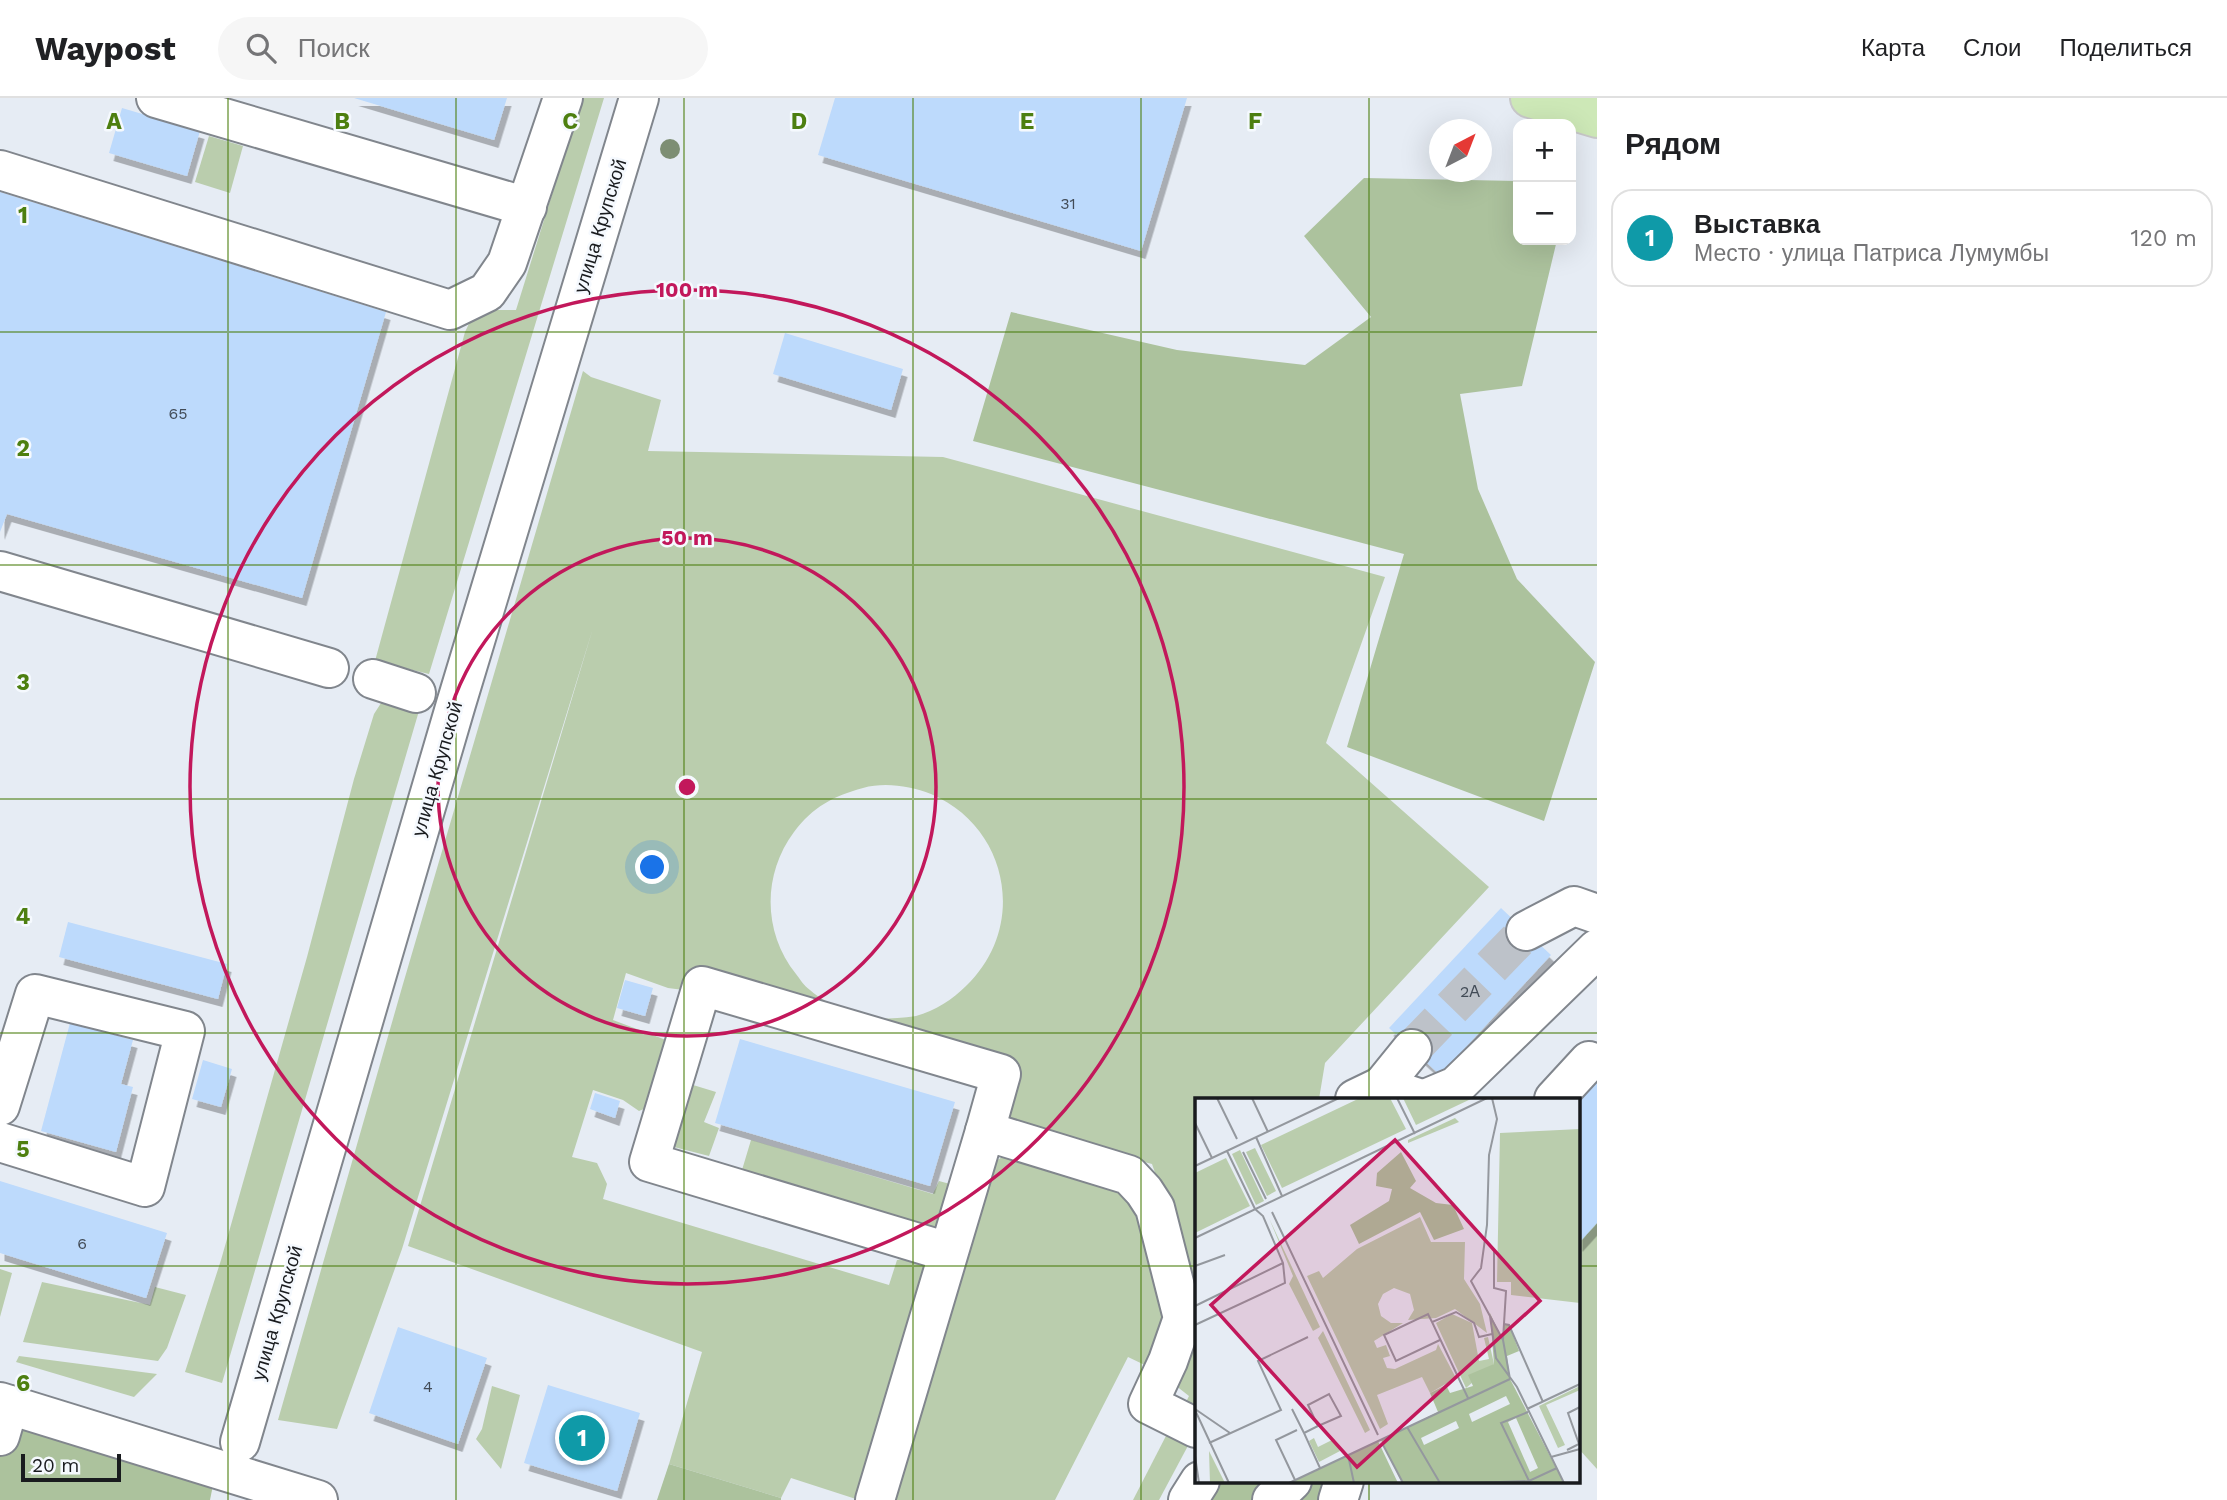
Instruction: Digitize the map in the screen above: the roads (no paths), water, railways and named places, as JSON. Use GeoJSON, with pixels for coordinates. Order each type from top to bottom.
{"type":"FeatureCollection","features":[{"type":"Feature","properties":{"kind":"main road"},"geometry":{"type":"LineString","coordinates":[[1530,98],[1597,118]]}},
{"type":"Feature","properties":{"kind":"street"},"geometry":{"type":"LineString","coordinates":[[156,98],[527,207]]}},
{"type":"Feature","properties":{"kind":"street"},"geometry":{"type":"LineString","coordinates":[[0,170],[450,310],[487,292],[507,263],[563,98]]}},
{"type":"Feature","properties":{"kind":"street","name":"улица Крупской"},"geometry":{"type":"LineString","coordinates":[[240,1442],[452,717],[639,98]]}},
{"type":"Feature","properties":{"kind":"street"},"geometry":{"type":"LineString","coordinates":[[0,571],[328,668]]}},
{"type":"Feature","properties":{"kind":"street"},"geometry":{"type":"LineString","coordinates":[[373,679],[415,693]]}},
{"type":"Feature","properties":{"kind":"street"},"geometry":{"type":"LineString","coordinates":[[1526,932],[1574,906],[1597,914]]}},
{"type":"Feature","properties":{"kind":"street"},"geometry":{"type":"LineString","coordinates":[[1426,1098],[1456,1086],[1597,949]]}},
{"type":"Feature","properties":{"kind":"street"},"geometry":{"type":"LineString","coordinates":[[875,1500],[1001,1074],[702,986],[649,1162],[948,1252]]}},
{"type":"Feature","properties":{"kind":"street"},"geometry":{"type":"LineString","coordinates":[[0,1106],[35,994],[185,1031],[145,1187],[0,1142]]}},
{"type":"Feature","properties":{"kind":"street"},"geometry":{"type":"LineString","coordinates":[[1369,1093],[1412,1049]]}},
{"type":"Feature","properties":{"kind":"street"},"geometry":{"type":"LineString","coordinates":[[1556,1098],[1589,1061]]}},
{"type":"Feature","properties":{"kind":"street"},"geometry":{"type":"LineString","coordinates":[[1369,1093],[1414,1098]]}},
{"type":"Feature","properties":{"kind":"street"},"geometry":{"type":"LineString","coordinates":[[985,1131],[1129,1175],[1144,1191],[1155,1208],[1183,1318],[1168,1361],[1148,1405],[1195,1428]]}},
{"type":"Feature","properties":{"kind":"street"},"geometry":{"type":"LineString","coordinates":[[3,1414],[318,1500]]}},
{"type":"Feature","properties":{"kind":"street"},"geometry":{"type":"LineString","coordinates":[[1188,1500],[1199,1482]]}},
{"type":"Feature","properties":{"kind":"street"},"geometry":{"type":"LineString","coordinates":[[1254,1500],[1261,1482]]}},
{"type":"Feature","properties":{"kind":"street"},"geometry":{"type":"LineString","coordinates":[[1272,1500],[1291,1482]]}},
{"type":"Feature","properties":{"kind":"street"},"geometry":{"type":"LineString","coordinates":[[1338,1500],[1344,1482]]}},
{"type":"Feature","properties":{"kind":"tunnel"},"geometry":{"type":"LineString","coordinates":[[1412,1049],[1526,931]]}},
{"type":"Feature","properties":{"kind":"place","name":"Выставка"},"geometry":{"type":"Point","coordinates":[582,1438]}}]}
